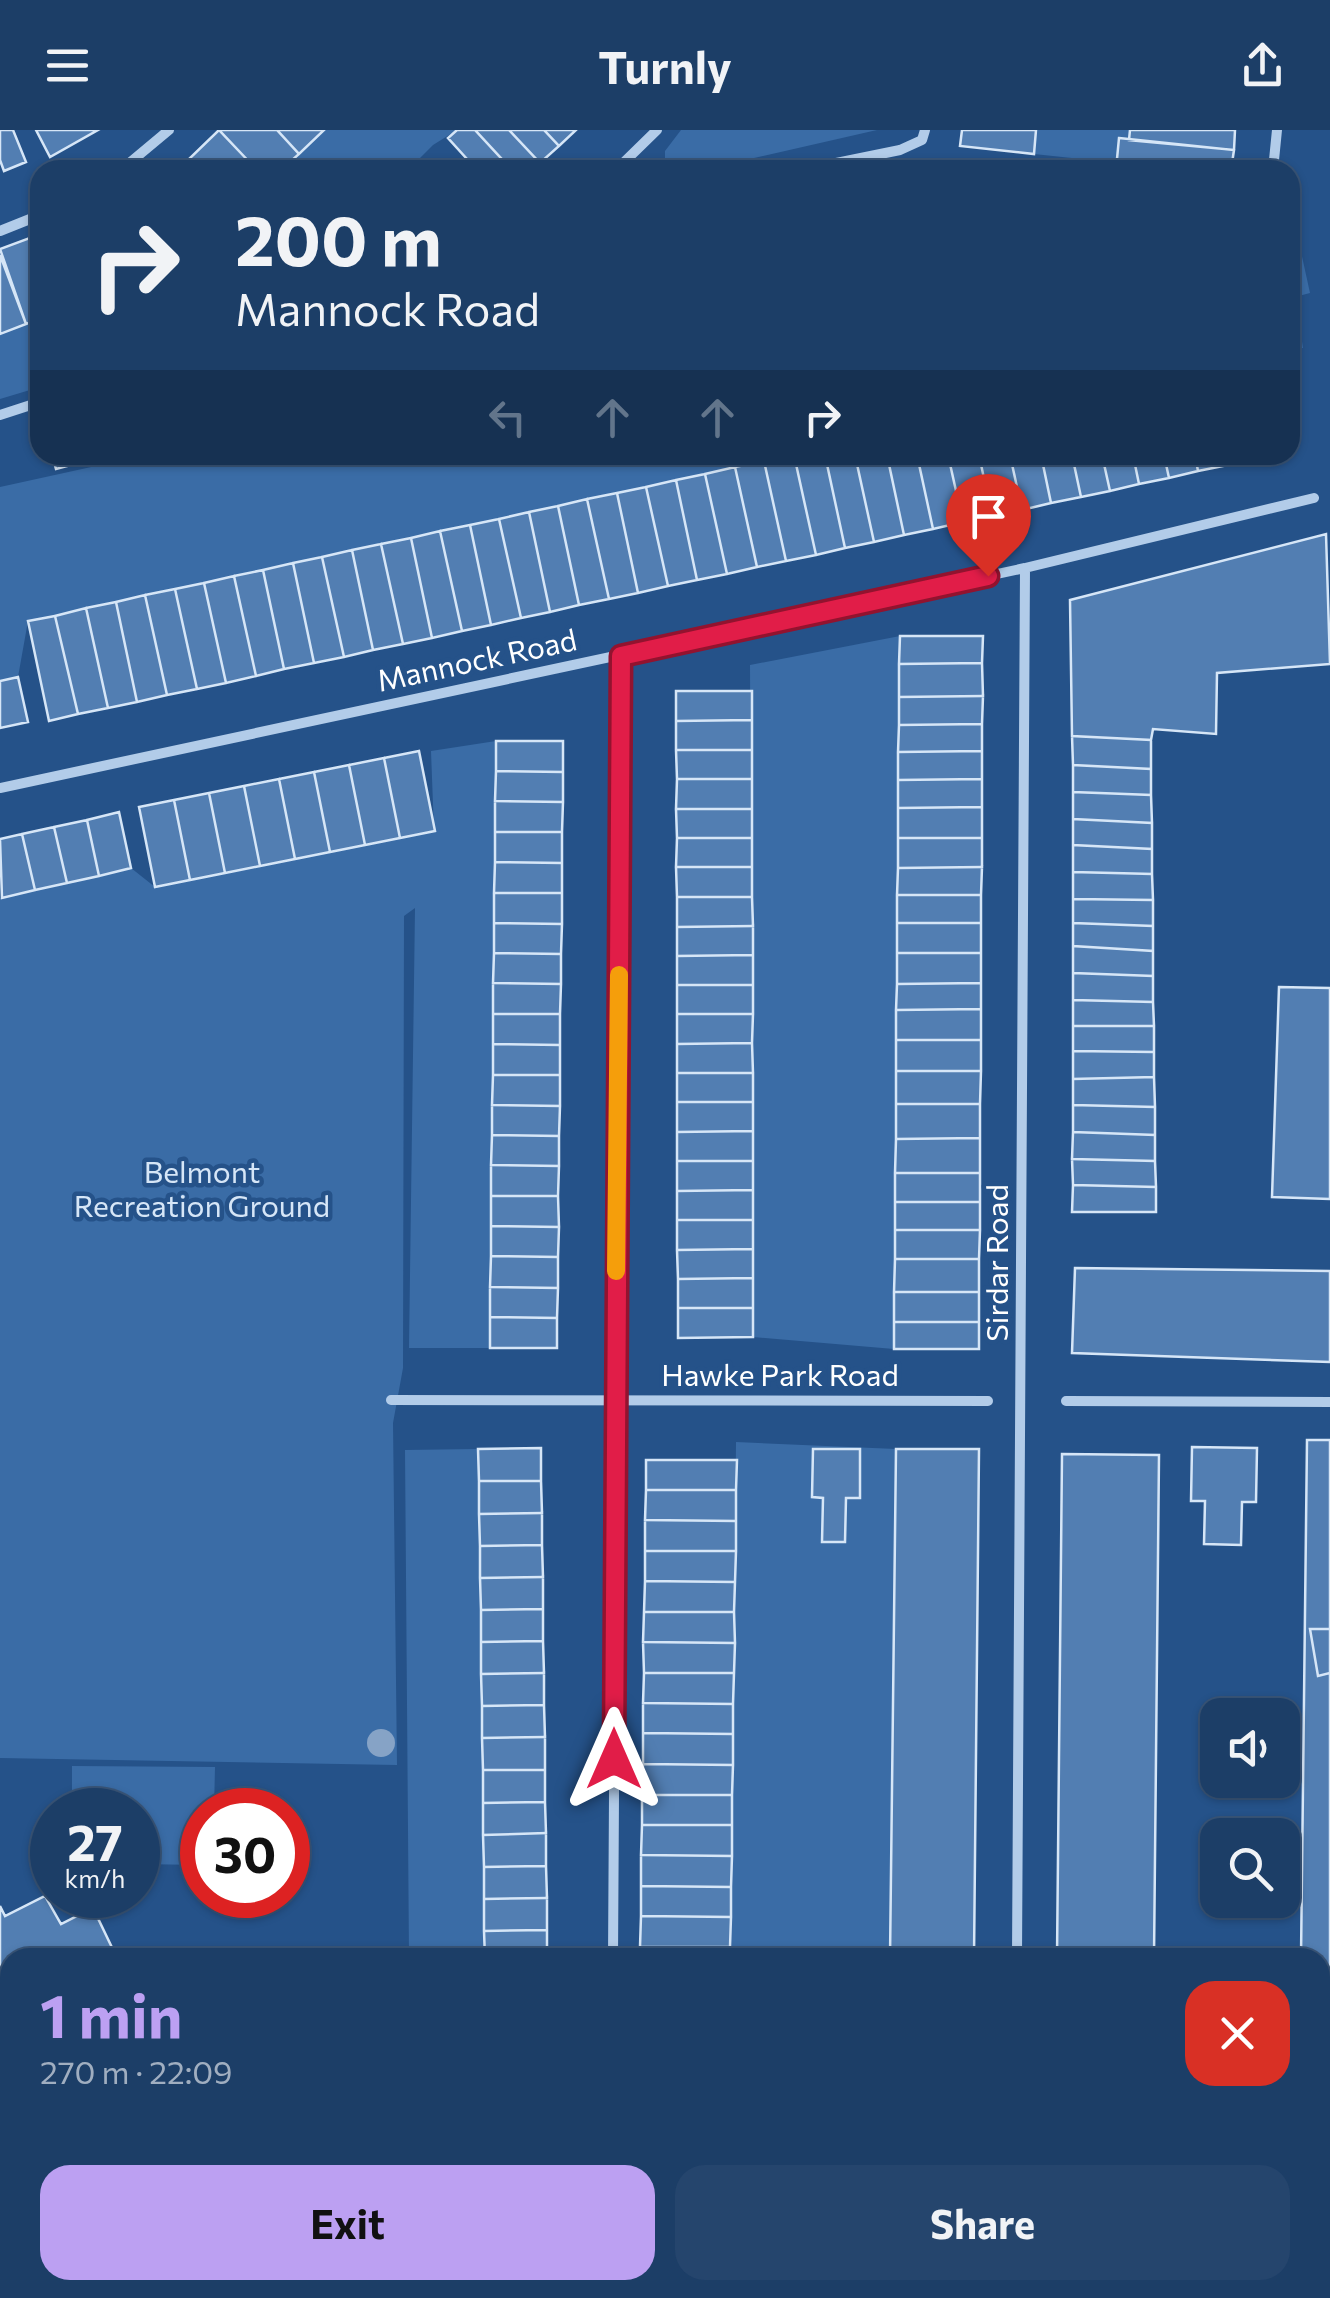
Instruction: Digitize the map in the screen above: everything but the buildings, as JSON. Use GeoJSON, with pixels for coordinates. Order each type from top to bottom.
{"type":"FeatureCollection","features":[{"type":"Feature","properties":{"kind":"street"},"geometry":{"type":"LineString","coordinates":[[133,160],[169,130]]}},
{"type":"Feature","properties":{"kind":"street"},"geometry":{"type":"LineString","coordinates":[[626,160],[657,130]]}},
{"type":"Feature","properties":{"kind":"street"},"geometry":{"type":"LineString","coordinates":[[851,160],[900,150],[922,140],[925,130]]}},
{"type":"Feature","properties":{"kind":"street"},"geometry":{"type":"LineString","coordinates":[[1274,160],[1278,130]]}},
{"type":"Feature","properties":{"kind":"street"},"geometry":{"type":"LineString","coordinates":[[0,232],[30,219]]}},
{"type":"Feature","properties":{"kind":"street"},"geometry":{"type":"LineString","coordinates":[[0,415],[30,405]]}},
{"type":"Feature","properties":{"kind":"street","name":"Mannock Road"},"geometry":{"type":"LineString","coordinates":[[0,788],[1025,568],[1314,498]]}},
{"type":"Feature","properties":{"kind":"street","name":"Sirdar Road"},"geometry":{"type":"LineString","coordinates":[[1017,1948],[1025,568]]}},
{"type":"Feature","properties":{"kind":"street"},"geometry":{"type":"LineString","coordinates":[[613,1948],[621,656]]}},
{"type":"Feature","properties":{"kind":"street","name":"Hawke Park Road"},"geometry":{"type":"LineString","coordinates":[[391,1400],[988,1401]]}},
{"type":"Feature","properties":{"kind":"street"},"geometry":{"type":"LineString","coordinates":[[1066,1401],[1330,1402]]}},
{"type":"Feature","properties":{"kind":"green space"},"geometry":{"type":"Polygon","coordinates":[[[324,130],[457,130],[418,160],[292,160],[324,130]]]}},
{"type":"Feature","properties":{"kind":"green space"},"geometry":{"type":"Polygon","coordinates":[[[681,130],[877,130],[745,160],[666,160],[665,151],[681,130]]]}},
{"type":"Feature","properties":{"kind":"green space"},"geometry":{"type":"Polygon","coordinates":[[[1036,130],[1130,130],[1129,140],[1119,139],[1117,159],[1127,160],[1034,154],[1036,130]]]}},
{"type":"Feature","properties":{"kind":"green space"},"geometry":{"type":"Polygon","coordinates":[[[1300,247],[1310,293],[1300,296],[1300,247]]]}},
{"type":"Feature","properties":{"kind":"green space"},"geometry":{"type":"Polygon","coordinates":[[[30,323],[30,390],[0,399],[0,334],[30,323]]]}},
{"type":"Feature","properties":{"kind":"green space"},"geometry":{"type":"Polygon","coordinates":[[[100,465],[747,465],[28,621],[18,677],[0,681],[0,487],[100,465]]]}},
{"type":"Feature","properties":{"kind":"green space"},"geometry":{"type":"Polygon","coordinates":[[[900,636],[894,1349],[753,1337],[750,665],[900,636]]]}},
{"type":"Feature","properties":{"kind":"green space","name":"Belmont Recreation Ground"},"geometry":{"type":"Polygon","coordinates":[[[496,741],[490,1348],[409,1348],[415,908],[404,916],[403,1368],[393,1423],[397,1765],[0,1758],[0,898],[131,868],[155,887],[434,831],[431,751],[496,741]]]}},
{"type":"Feature","properties":{"kind":"green space"},"geometry":{"type":"Polygon","coordinates":[[[736,1442],[896,1449],[890,1948],[731,1948],[736,1442]]]}},
{"type":"Feature","properties":{"kind":"green space"},"geometry":{"type":"Polygon","coordinates":[[[478,1449],[485,1948],[409,1948],[405,1450],[478,1449]]]}},
{"type":"Feature","properties":{"kind":"green space"},"geometry":{"type":"Polygon","coordinates":[[[72,1766],[215,1767],[215,1788],[180,1788],[180,1865],[160,1864],[160,1788],[72,1788],[72,1766]]]}},
{"type":"Feature","properties":{"kind":"slow traffic"},"geometry":{"type":"LineString","coordinates":[[616,1271],[619,975]]}},
{"type":"Feature","properties":{"kind":"route"},"geometry":{"type":"LineString","coordinates":[[614,1759],[621,656],[988,576]]}}]}
